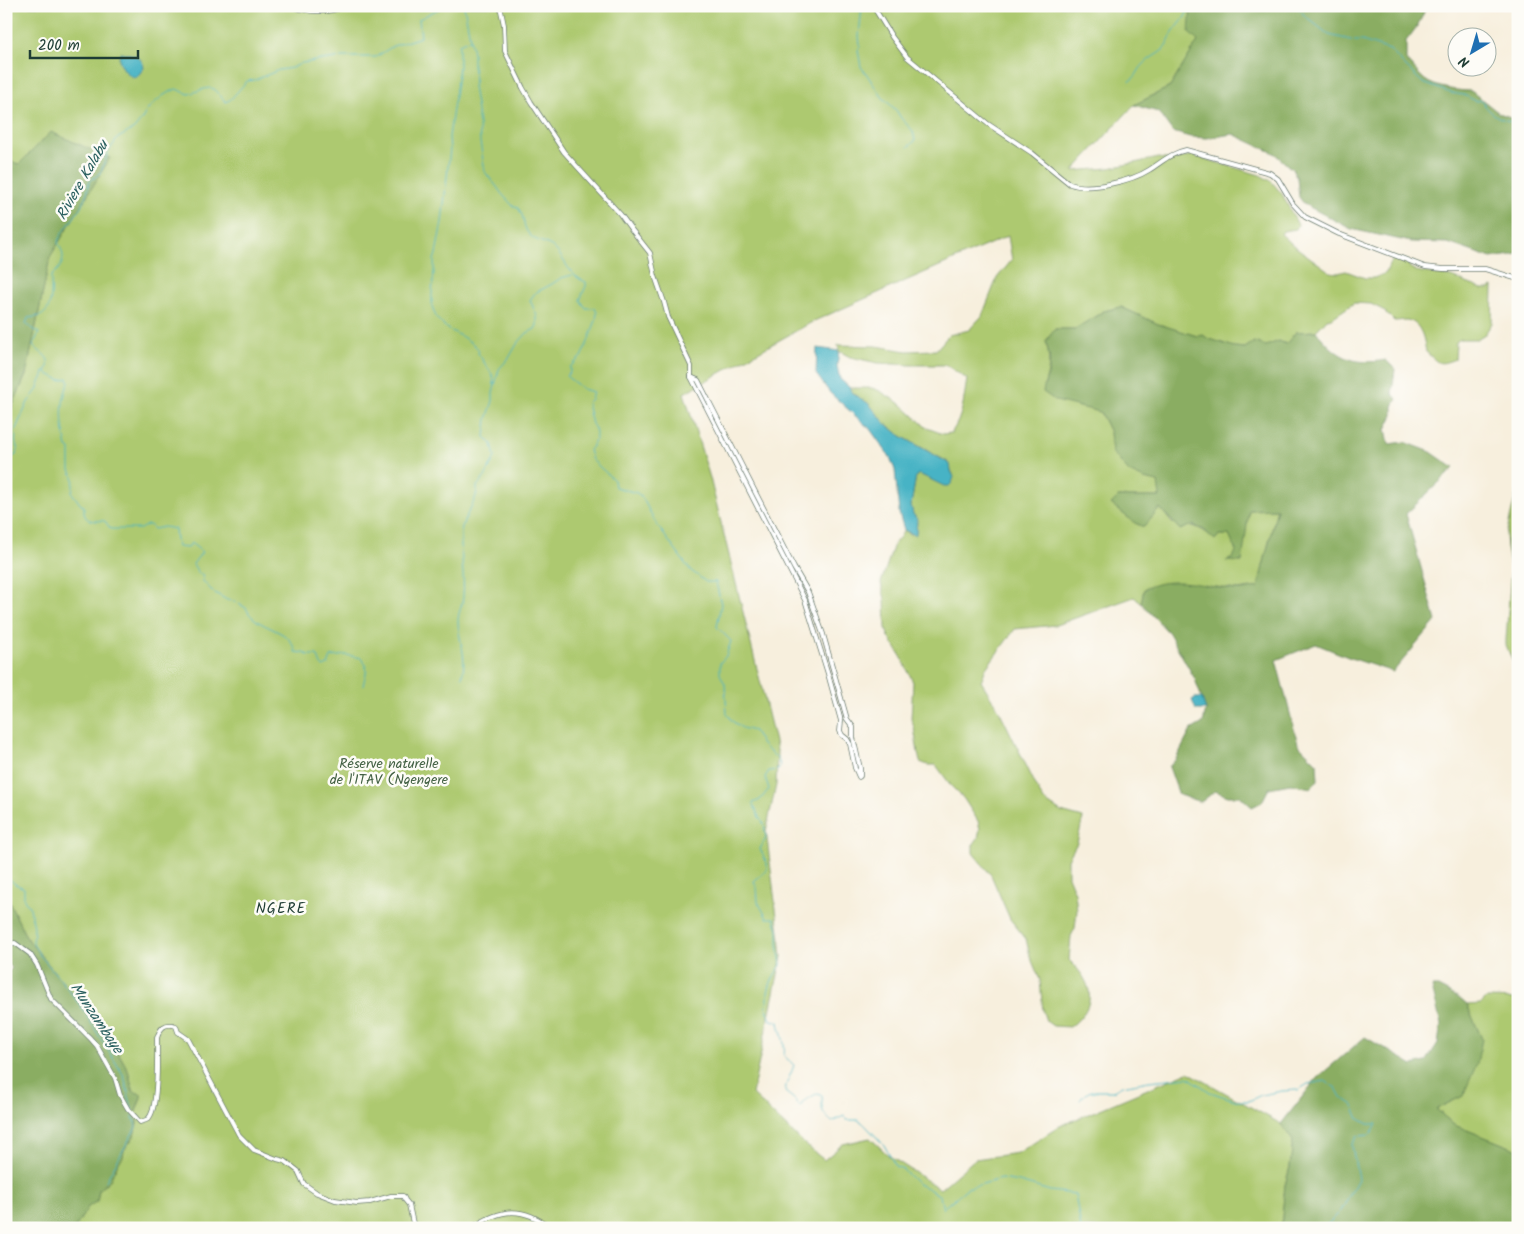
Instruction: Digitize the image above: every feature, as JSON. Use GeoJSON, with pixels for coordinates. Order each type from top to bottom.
{"type":"FeatureCollection","features":[{"type":"Feature","properties":{"kind":"street"},"geometry":{"type":"LineString","coordinates":[[290,6],[303,11],[324,11],[339,9],[345,6]]}},
{"type":"Feature","properties":{"kind":"street"},"geometry":{"type":"LineString","coordinates":[[500,6],[504,25],[505,51],[531,102],[564,152],[620,214],[650,253],[668,317],[691,366],[691,377],[805,600],[841,721],[840,731],[847,739],[859,777],[860,768],[852,737],[853,727],[847,719],[823,634],[808,592],[698,380],[691,377]]}},
{"type":"Feature","properties":{"kind":"street"},"geometry":{"type":"LineString","coordinates":[[873,6],[907,57],[988,124],[1032,153],[1070,184],[1089,186],[1118,183],[1148,171],[1173,153],[1186,150],[1270,173],[1278,179],[1293,204],[1305,217],[1338,234],[1364,242],[1424,267],[1485,269],[1518,279]]}},
{"type":"Feature","properties":{"kind":"street"},"geometry":{"type":"LineString","coordinates":[[841,721],[847,719]]}},
{"type":"Feature","properties":{"kind":"street"},"geometry":{"type":"LineString","coordinates":[[847,739],[852,737]]}},
{"type":"Feature","properties":{"kind":"street"},"geometry":{"type":"LineString","coordinates":[[6,944],[15,943],[30,954],[37,965],[50,999],[97,1046],[115,1078],[120,1096],[128,1109],[140,1122],[148,1118],[153,1110],[157,1038],[159,1032],[165,1025],[176,1026],[178,1032],[188,1039],[240,1135],[254,1150],[286,1161],[298,1171],[304,1184],[317,1193],[335,1200],[357,1203],[370,1202],[391,1196],[403,1196],[409,1205],[414,1228]]}},
{"type":"Feature","properties":{"kind":"street"},"geometry":{"type":"LineString","coordinates":[[472,1228],[499,1214],[510,1212],[527,1213],[551,1228]]}},
{"type":"Feature","properties":{"kind":"green space","name":"Réserve naturelle de l'ITAV (Ngengere"},"geometry":{"type":"Polygon","coordinates":[[[6,6],[1191,6],[1190,13],[1198,41],[1170,87],[1134,105],[1073,171],[1109,168],[1159,158],[1172,160],[1191,155],[1260,175],[1271,181],[1282,194],[1298,225],[1296,229],[1283,231],[1281,234],[1330,272],[1346,271],[1365,278],[1374,278],[1386,273],[1389,265],[1395,258],[1410,263],[1409,267],[1416,271],[1451,277],[1482,289],[1493,287],[1492,323],[1485,334],[1477,339],[1460,339],[1456,342],[1455,359],[1441,363],[1426,352],[1419,328],[1412,322],[1407,320],[1394,321],[1383,310],[1371,304],[1354,303],[1332,318],[1327,319],[1316,331],[1296,332],[1286,344],[1279,341],[1266,346],[1254,342],[1245,348],[1234,347],[1203,335],[1197,336],[1158,324],[1121,307],[1104,311],[1075,329],[1055,329],[1046,341],[1049,364],[1044,386],[1076,406],[1100,412],[1110,432],[1112,452],[1144,479],[1158,481],[1161,497],[1118,497],[1111,504],[1135,523],[1144,527],[1160,508],[1172,523],[1195,527],[1215,540],[1219,535],[1229,535],[1237,551],[1233,558],[1227,561],[1241,562],[1249,510],[1277,509],[1258,587],[1237,590],[1217,587],[1144,590],[1141,603],[1134,597],[1056,625],[1015,629],[986,668],[981,681],[1000,712],[1043,800],[1061,812],[1083,818],[1077,843],[1068,859],[1068,876],[1075,893],[1077,910],[1075,928],[1071,936],[1069,960],[1088,986],[1089,1002],[1079,1019],[1070,1027],[1053,1026],[1046,1021],[1043,1012],[1040,980],[1030,956],[1026,939],[1010,919],[991,875],[973,853],[973,845],[978,838],[980,829],[978,821],[964,799],[952,787],[936,765],[920,762],[911,719],[913,682],[886,628],[885,599],[881,583],[894,544],[904,530],[910,534],[916,534],[917,519],[913,514],[911,505],[916,476],[919,474],[947,486],[953,474],[948,462],[901,436],[886,424],[868,403],[853,394],[850,388],[872,388],[880,391],[902,405],[927,428],[943,434],[951,433],[958,421],[967,379],[946,365],[878,363],[850,357],[839,351],[838,345],[876,346],[907,351],[936,350],[949,335],[969,330],[982,316],[997,278],[1012,260],[1008,236],[814,321],[684,393],[710,478],[777,750],[776,785],[766,831],[782,956],[752,1094],[802,1142],[824,1160],[843,1144],[870,1138],[888,1155],[940,1189],[975,1159],[1018,1153],[1060,1126],[1188,1072],[1281,1124],[1293,1141],[1290,1167],[1285,1185],[1281,1228],[75,1228],[88,1207],[97,1201],[99,1190],[110,1180],[123,1157],[124,1150],[134,1136],[138,1118],[136,1111],[141,1098],[133,1091],[128,1070],[114,1045],[26,937],[6,895],[6,421],[26,375],[50,257],[109,158],[19,164],[6,160],[6,6]],[[119,59],[126,72],[136,78],[144,68],[119,59]]]}},
{"type":"Feature","properties":{"kind":"green space"},"geometry":{"type":"Polygon","coordinates":[[[1191,6],[1426,6],[1418,25],[1406,41],[1406,60],[1429,83],[1447,88],[1471,91],[1499,113],[1518,120],[1518,254],[1491,258],[1448,243],[1411,242],[1351,229],[1304,204],[1299,197],[1297,178],[1293,170],[1274,153],[1233,134],[1207,138],[1190,137],[1173,132],[1158,112],[1134,105],[1170,87],[1198,41],[1189,33],[1191,6]]]}},
{"type":"Feature","properties":{"kind":"green space"},"geometry":{"type":"Polygon","coordinates":[[[51,132],[110,158],[50,257],[26,375],[6,421],[6,160],[19,164],[51,132]]]}},
{"type":"Feature","properties":{"kind":"green space"},"geometry":{"type":"Polygon","coordinates":[[[1121,307],[1158,324],[1197,336],[1203,335],[1234,347],[1245,348],[1254,342],[1266,346],[1279,341],[1286,344],[1296,332],[1316,331],[1331,347],[1346,358],[1364,362],[1386,360],[1395,369],[1392,393],[1397,399],[1393,406],[1393,415],[1386,429],[1389,444],[1405,442],[1431,452],[1454,468],[1406,514],[1436,621],[1393,672],[1316,644],[1276,660],[1298,744],[1317,763],[1318,780],[1311,788],[1290,784],[1269,788],[1262,802],[1252,807],[1240,796],[1228,796],[1215,791],[1201,802],[1179,795],[1169,767],[1176,759],[1191,730],[1203,723],[1206,710],[1195,679],[1169,633],[1141,603],[1144,589],[1167,582],[1238,590],[1258,587],[1277,509],[1249,510],[1242,562],[1226,561],[1233,558],[1236,551],[1229,535],[1219,535],[1215,540],[1204,530],[1193,525],[1180,530],[1160,508],[1144,527],[1135,523],[1111,504],[1118,497],[1160,497],[1158,482],[1144,479],[1129,472],[1112,452],[1110,432],[1100,412],[1056,401],[1043,392],[1050,365],[1046,341],[1055,329],[1075,329],[1104,311],[1121,307]]]}},
{"type":"Feature","properties":{"kind":"green space"},"geometry":{"type":"Polygon","coordinates":[[[1518,491],[1518,674],[1506,645],[1511,570],[1506,535],[1518,491]]]}},
{"type":"Feature","properties":{"kind":"green space"},"geometry":{"type":"Polygon","coordinates":[[[6,895],[26,937],[114,1045],[128,1070],[133,1091],[141,1094],[136,1111],[138,1118],[134,1136],[124,1150],[123,1157],[110,1180],[99,1190],[97,1201],[88,1207],[75,1228],[6,1228],[6,974],[12,968],[6,962],[6,895]]]}},
{"type":"Feature","properties":{"kind":"green space"},"geometry":{"type":"Polygon","coordinates":[[[1432,987],[1438,987],[1459,998],[1467,1005],[1482,1039],[1477,1063],[1463,1096],[1436,1109],[1454,1125],[1518,1150],[1518,1228],[1281,1228],[1285,1185],[1290,1167],[1293,1141],[1281,1124],[1317,1078],[1365,1037],[1413,1065],[1426,1062],[1438,1043],[1441,1025],[1432,987]]]}},
{"type":"Feature","properties":{"kind":"green space"},"geometry":{"type":"Polygon","coordinates":[[[1487,998],[1518,999],[1518,1150],[1454,1125],[1436,1109],[1463,1096],[1482,1039],[1467,1005],[1481,1004],[1487,998]]]}},
{"type":"Feature","properties":{"kind":"water"},"geometry":{"type":"Polygon","coordinates":[[[120,53],[139,58],[143,64],[144,68],[136,78],[127,73],[123,68],[119,59],[120,53]]]}},
{"type":"Feature","properties":{"kind":"water"},"geometry":{"type":"Polygon","coordinates":[[[817,348],[839,351],[837,366],[840,379],[850,388],[853,394],[868,403],[886,424],[901,436],[950,464],[954,477],[949,486],[944,486],[919,474],[916,476],[911,505],[913,514],[917,519],[915,535],[904,530],[899,513],[895,470],[890,457],[870,429],[830,393],[816,374],[817,348]]]}},
{"type":"Feature","properties":{"kind":"water"},"geometry":{"type":"Polygon","coordinates":[[[1202,698],[1206,710],[1196,710],[1192,700],[1202,698]]]}},
{"type":"Feature","properties":{"kind":"waterway","name":"Riviere Kalabu"},"geometry":{"type":"LineString","coordinates":[[46,372],[48,359],[33,345],[39,333],[26,324],[28,318],[40,316],[48,309],[50,304],[51,276],[61,265],[63,257],[58,243],[59,239],[81,206],[89,182],[101,172],[108,152],[118,138],[134,129],[154,103],[176,89],[189,94],[209,88],[216,90],[226,102],[247,81],[255,80],[279,70],[292,68],[302,63],[342,57],[376,57],[393,46],[421,37],[419,19],[444,6]]}},
{"type":"Feature","properties":{"kind":"waterway"},"geometry":{"type":"LineString","coordinates":[[464,6],[473,53],[475,80],[473,86],[485,172],[501,193],[519,210],[528,233],[555,249],[572,272],[586,282],[580,300],[586,308],[595,308],[597,313],[581,357],[570,367],[570,372],[566,376],[583,389],[593,392],[591,399],[587,403],[596,434],[595,441],[589,450],[592,460],[614,480],[615,487],[637,493],[642,497],[657,525],[690,570],[706,582],[716,582],[721,604],[717,627],[731,641],[726,656],[720,663],[720,674],[725,684],[727,714],[732,721],[742,728],[754,731],[762,745],[778,759],[780,766],[778,770],[769,771],[765,777],[769,789],[760,800],[753,803],[764,824],[766,838],[760,849],[767,863],[767,870],[754,881],[757,888],[758,902],[767,918],[774,918],[778,929],[781,965],[771,982],[766,1006],[771,1020],[779,1022],[784,1043],[784,1056],[794,1065],[787,1081],[785,1092],[800,1107],[804,1101],[818,1093],[822,1095],[823,1112],[832,1122],[844,1116],[847,1120],[858,1120],[863,1123],[884,1145],[896,1167],[901,1168],[918,1184],[940,1196],[943,1209]]}},
{"type":"Feature","properties":{"kind":"waterway"},"geometry":{"type":"LineString","coordinates":[[862,6],[860,46],[858,50],[861,67],[883,98],[896,110],[913,131],[915,141],[908,147]]}},
{"type":"Feature","properties":{"kind":"waterway"},"geometry":{"type":"LineString","coordinates":[[1129,81],[1134,78],[1146,62],[1161,52],[1173,32],[1182,22],[1189,6]]}},
{"type":"Feature","properties":{"kind":"waterway"},"geometry":{"type":"LineString","coordinates":[[1297,6],[1305,16],[1329,35],[1362,41],[1390,50],[1423,83],[1451,93],[1464,95],[1476,101],[1481,100],[1496,116],[1518,123]]}},
{"type":"Feature","properties":{"kind":"waterway"},"geometry":{"type":"LineString","coordinates":[[470,39],[459,44],[459,67],[449,137],[450,149],[442,222],[434,260],[432,299],[433,308],[441,323],[469,341],[479,350],[478,353],[493,376],[494,385]]}},
{"type":"Feature","properties":{"kind":"waterway"},"geometry":{"type":"LineString","coordinates":[[462,677],[464,662],[458,628],[463,600],[461,532],[476,497],[477,486],[485,477],[495,457],[492,444],[485,437],[487,419],[493,401],[499,369],[509,358],[517,344],[527,333],[535,329],[537,325],[537,316],[530,300],[535,293],[561,278],[572,275]]}},
{"type":"Feature","properties":{"kind":"waterway"},"geometry":{"type":"LineString","coordinates":[[6,465],[9,458],[16,455],[18,450],[15,441],[15,431],[28,402],[38,389],[44,372],[60,380],[68,378],[69,382],[62,414],[64,431],[67,447],[70,449],[70,470],[74,479],[72,493],[81,505],[84,506],[85,516],[92,521],[105,521],[112,529],[140,529],[147,525],[154,529],[164,527],[175,529],[178,547],[188,548],[191,543],[202,552],[193,564],[199,574],[202,574],[203,581],[213,592],[246,608],[249,614],[259,622],[283,634],[295,648],[295,652],[317,655],[323,667],[328,665],[331,657],[346,655],[362,658],[366,669],[363,686]]}},
{"type":"Feature","properties":{"kind":"waterway","name":"Munzambaye"},"geometry":{"type":"LineString","coordinates":[[6,876],[15,884],[24,888],[24,899],[30,908],[34,927],[33,944],[82,1008],[124,1076],[132,1110]]}},
{"type":"Feature","properties":{"kind":"waterway"},"geometry":{"type":"LineString","coordinates":[[1080,1100],[1091,1091],[1113,1091],[1122,1086],[1188,1077],[1210,1092],[1238,1101],[1249,1101],[1261,1095],[1298,1090],[1308,1084],[1325,1081],[1336,1088],[1341,1097],[1353,1105],[1359,1119],[1368,1124],[1377,1124],[1370,1135],[1358,1136],[1352,1145],[1358,1179],[1341,1211],[1322,1228]]}},
{"type":"Feature","properties":{"kind":"waterway","name":"Munzambaye"},"geometry":{"type":"LineString","coordinates":[[106,1181],[136,1127],[133,1116]]}},
{"type":"Feature","properties":{"kind":"waterway"},"geometry":{"type":"LineString","coordinates":[[943,1208],[967,1188],[1001,1179],[1050,1191],[1075,1194],[1081,1228]]}},
{"type":"Feature","properties":{"kind":"district","name":"NGERE"},"geometry":{"type":"Point","coordinates":[281,908]}}]}
